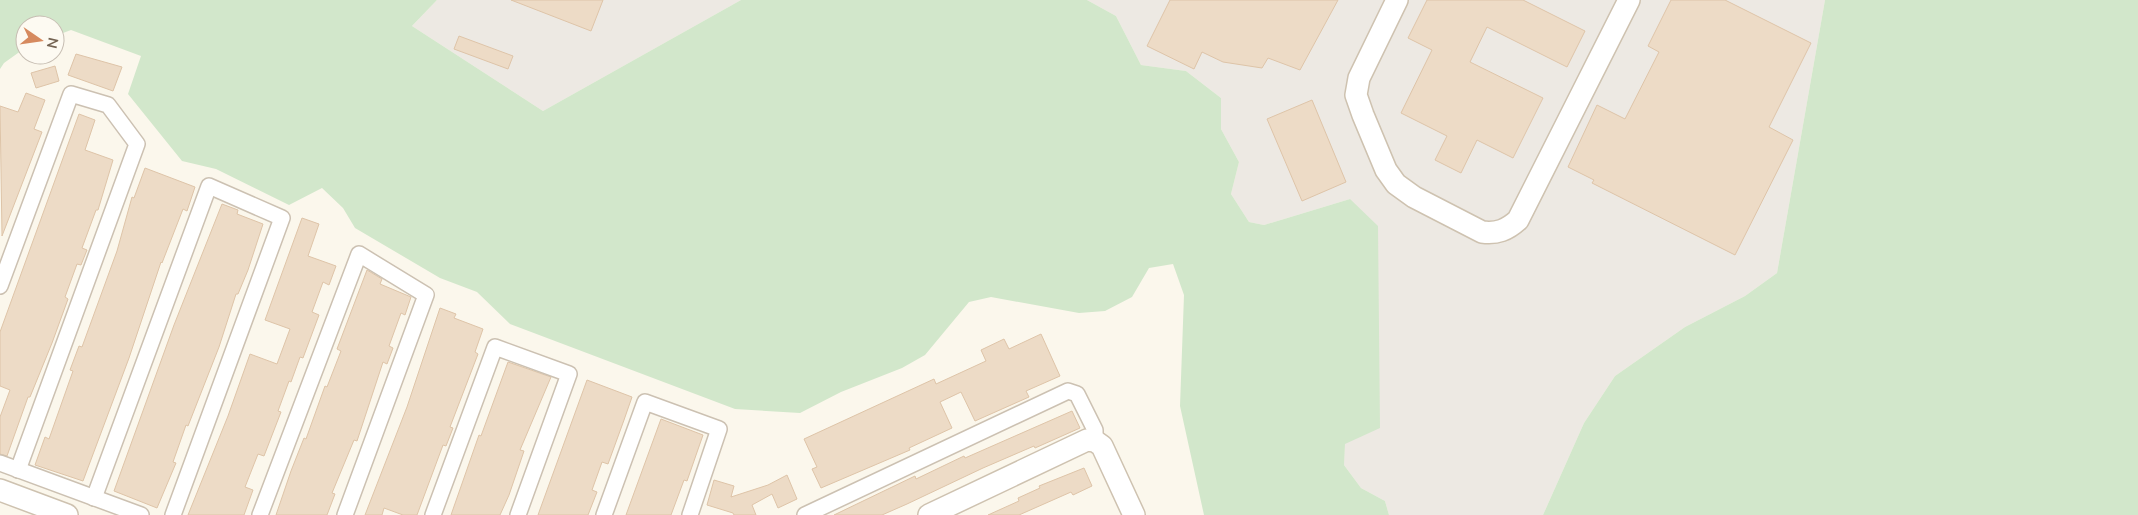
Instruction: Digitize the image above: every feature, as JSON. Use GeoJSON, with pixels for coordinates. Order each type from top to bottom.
{"type":"FeatureCollection","features":[{"type":"Feature","properties":{"kind":"street"},"geometry":{"type":"LineString","coordinates":[[1397,0],[1359,78],[1356,95],[1363,115],[1386,170],[1396,184],[1414,197],[1482,232],[1493,233],[1511,227],[1518,220],[1629,0]]}},
{"type":"Feature","properties":{"kind":"street"},"geometry":{"type":"LineString","coordinates":[[0,286],[71,94],[108,105],[137,144],[18,470]]}},
{"type":"Feature","properties":{"kind":"street"},"geometry":{"type":"LineString","coordinates":[[94,498],[209,186],[282,218],[174,515]]}},
{"type":"Feature","properties":{"kind":"street"},"geometry":{"type":"LineString","coordinates":[[260,515],[359,254],[426,294],[345,515]]}},
{"type":"Feature","properties":{"kind":"street"},"geometry":{"type":"LineString","coordinates":[[432,515],[495,346],[569,374],[518,515]]}},
{"type":"Feature","properties":{"kind":"street"},"geometry":{"type":"LineString","coordinates":[[805,515],[1068,391],[1077,394],[1095,430],[1095,441]]}},
{"type":"Feature","properties":{"kind":"street"},"geometry":{"type":"LineString","coordinates":[[604,515],[645,402],[719,429],[690,515]]}},
{"type":"Feature","properties":{"kind":"street"},"geometry":{"type":"LineString","coordinates":[[929,515],[1086,440],[1095,441],[1102,446],[1134,515]]}},
{"type":"Feature","properties":{"kind":"street"},"geometry":{"type":"LineString","coordinates":[[0,463],[141,515]]}},
{"type":"Feature","properties":{"kind":"street"},"geometry":{"type":"LineString","coordinates":[[0,490],[67,515]]}},
{"type":"Feature","properties":{"kind":"shaded area"},"geometry":{"type":"Polygon","coordinates":[[[437,0],[741,0],[543,111],[412,26],[437,0]]]}},
{"type":"Feature","properties":{"kind":"shaded area"},"geometry":{"type":"Polygon","coordinates":[[[1087,0],[1825,0],[1777,273],[1745,296],[1685,327],[1615,376],[1584,423],[1543,515],[1389,515],[1385,501],[1361,488],[1344,465],[1350,199],[1264,225],[1249,222],[1231,194],[1239,162],[1221,129],[1221,98],[1186,71],[1141,65],[1116,16],[1087,0]]]}},
{"type":"Feature","properties":{"kind":"green space"},"geometry":{"type":"Polygon","coordinates":[[[0,0],[437,0],[412,26],[543,111],[741,0],[1087,0],[1116,16],[1141,65],[1186,71],[1221,98],[1221,129],[1239,162],[1231,194],[1249,222],[1264,225],[1350,199],[1378,226],[1380,428],[1345,444],[1344,465],[1361,488],[1385,501],[1389,515],[1204,515],[1180,406],[1184,295],[1173,264],[1149,268],[1132,297],[1105,311],[1079,313],[991,297],[969,302],[925,355],[902,368],[841,392],[800,413],[735,409],[510,324],[477,292],[440,278],[355,228],[343,208],[322,188],[289,205],[216,169],[182,161],[128,94],[141,56],[71,30],[65,32],[65,15],[15,15],[15,55],[4,63],[0,69],[0,0]]]}},
{"type":"Feature","properties":{"kind":"green space"},"geometry":{"type":"Polygon","coordinates":[[[1825,0],[2138,0],[2138,515],[1543,515],[1584,423],[1615,376],[1685,327],[1745,296],[1777,273],[1825,0]]]}},
{"type":"Feature","properties":{"kind":"building"},"geometry":{"type":"Polygon","coordinates":[[[511,0],[603,0],[591,31],[511,0]]]}},
{"type":"Feature","properties":{"kind":"building"},"geometry":{"type":"Polygon","coordinates":[[[1170,0],[1338,0],[1300,70],[1268,58],[1262,68],[1223,62],[1202,52],[1194,69],[1147,46],[1170,0]]]}},
{"type":"Feature","properties":{"kind":"building"},"geometry":{"type":"Polygon","coordinates":[[[1427,0],[1523,0],[1585,31],[1567,67],[1487,27],[1470,62],[1543,98],[1513,158],[1477,140],[1461,173],[1435,160],[1447,136],[1401,113],[1432,50],[1408,38],[1427,0]]]}},
{"type":"Feature","properties":{"kind":"building"},"geometry":{"type":"Polygon","coordinates":[[[1671,0],[1725,0],[1811,43],[1769,127],[1793,140],[1735,255],[1592,183],[1594,180],[1568,167],[1597,105],[1625,119],[1659,52],[1648,46],[1671,0]]]}},
{"type":"Feature","properties":{"kind":"building"},"geometry":{"type":"Polygon","coordinates":[[[459,36],[513,56],[508,69],[454,49],[459,36]]]}},
{"type":"Feature","properties":{"kind":"building"},"geometry":{"type":"Polygon","coordinates":[[[76,54],[122,67],[113,91],[68,75],[76,54]]]}},
{"type":"Feature","properties":{"kind":"building"},"geometry":{"type":"Polygon","coordinates":[[[55,66],[59,81],[36,88],[31,73],[55,66]]]}},
{"type":"Feature","properties":{"kind":"building"},"geometry":{"type":"Polygon","coordinates":[[[26,93],[45,100],[34,129],[42,132],[2,236],[0,106],[18,112],[26,93]]]}},
{"type":"Feature","properties":{"kind":"building"},"geometry":{"type":"Polygon","coordinates":[[[1312,100],[1346,182],[1302,201],[1267,119],[1312,100]]]}},
{"type":"Feature","properties":{"kind":"building"},"geometry":{"type":"Polygon","coordinates":[[[79,114],[95,120],[85,150],[113,160],[98,210],[96,210],[82,248],[87,250],[81,265],[77,264],[65,297],[68,299],[52,343],[30,397],[28,397],[7,456],[0,454],[0,417],[10,390],[0,386],[0,332],[79,114]]]}},
{"type":"Feature","properties":{"kind":"building"},"geometry":{"type":"Polygon","coordinates":[[[145,168],[195,187],[187,211],[183,209],[161,262],[129,358],[83,481],[35,465],[45,437],[49,439],[73,371],[70,370],[79,346],[82,347],[117,251],[132,197],[134,198],[145,168]]]}},
{"type":"Feature","properties":{"kind":"building"},"geometry":{"type":"Polygon","coordinates":[[[222,204],[238,210],[237,214],[263,224],[248,270],[238,294],[236,294],[219,347],[188,426],[186,425],[173,462],[176,463],[157,508],[114,491],[174,325],[222,204]]]}},
{"type":"Feature","properties":{"kind":"building"},"geometry":{"type":"Polygon","coordinates":[[[302,218],[319,224],[308,256],[336,266],[329,285],[323,282],[312,312],[319,315],[303,358],[300,357],[291,382],[289,381],[278,411],[281,412],[264,456],[258,454],[245,487],[253,490],[244,515],[188,515],[228,416],[250,354],[277,364],[290,329],[265,320],[302,218]]]}},
{"type":"Feature","properties":{"kind":"building"},"geometry":{"type":"Polygon","coordinates":[[[367,270],[382,279],[380,284],[411,297],[405,315],[401,313],[389,346],[393,348],[387,364],[383,362],[357,441],[354,440],[332,493],[335,494],[327,515],[276,515],[304,438],[306,439],[325,386],[327,387],[341,351],[337,349],[367,270]]]}},
{"type":"Feature","properties":{"kind":"building"},"geometry":{"type":"Polygon","coordinates":[[[440,308],[456,314],[454,318],[483,329],[475,352],[478,354],[450,427],[453,428],[446,446],[443,445],[417,515],[403,515],[384,508],[382,515],[365,515],[407,407],[440,308]]]}},
{"type":"Feature","properties":{"kind":"building"},"geometry":{"type":"Polygon","coordinates":[[[1041,334],[1060,376],[1026,391],[1029,397],[975,421],[961,392],[940,402],[952,428],[909,448],[910,450],[821,488],[812,469],[817,467],[804,439],[934,379],[936,384],[986,361],[981,350],[1004,339],[1009,349],[1041,334]]]}},
{"type":"Feature","properties":{"kind":"building"},"geometry":{"type":"Polygon","coordinates":[[[508,362],[551,377],[520,450],[524,451],[509,495],[500,515],[451,515],[479,435],[481,436],[508,362]]]}},
{"type":"Feature","properties":{"kind":"building"},"geometry":{"type":"Polygon","coordinates":[[[587,380],[632,397],[624,420],[608,464],[602,462],[592,490],[597,492],[588,515],[538,515],[587,380]]]}},
{"type":"Feature","properties":{"kind":"building"},"geometry":{"type":"Polygon","coordinates":[[[1072,411],[1080,428],[983,468],[882,515],[834,515],[915,476],[916,479],[964,456],[965,458],[1072,411]]]}},
{"type":"Feature","properties":{"kind":"building"},"geometry":{"type":"Polygon","coordinates":[[[661,419],[703,435],[687,481],[684,480],[671,515],[626,515],[661,419]]]}},
{"type":"Feature","properties":{"kind":"building"},"geometry":{"type":"Polygon","coordinates":[[[1084,468],[1092,486],[1073,495],[1071,492],[1019,515],[988,515],[1019,501],[1018,498],[1040,488],[1039,486],[1084,468]]]}},
{"type":"Feature","properties":{"kind":"building"},"geometry":{"type":"Polygon","coordinates":[[[787,475],[797,499],[778,508],[772,494],[752,505],[756,515],[734,515],[733,513],[707,505],[714,480],[734,486],[731,497],[768,485],[787,475]]]}}]}
